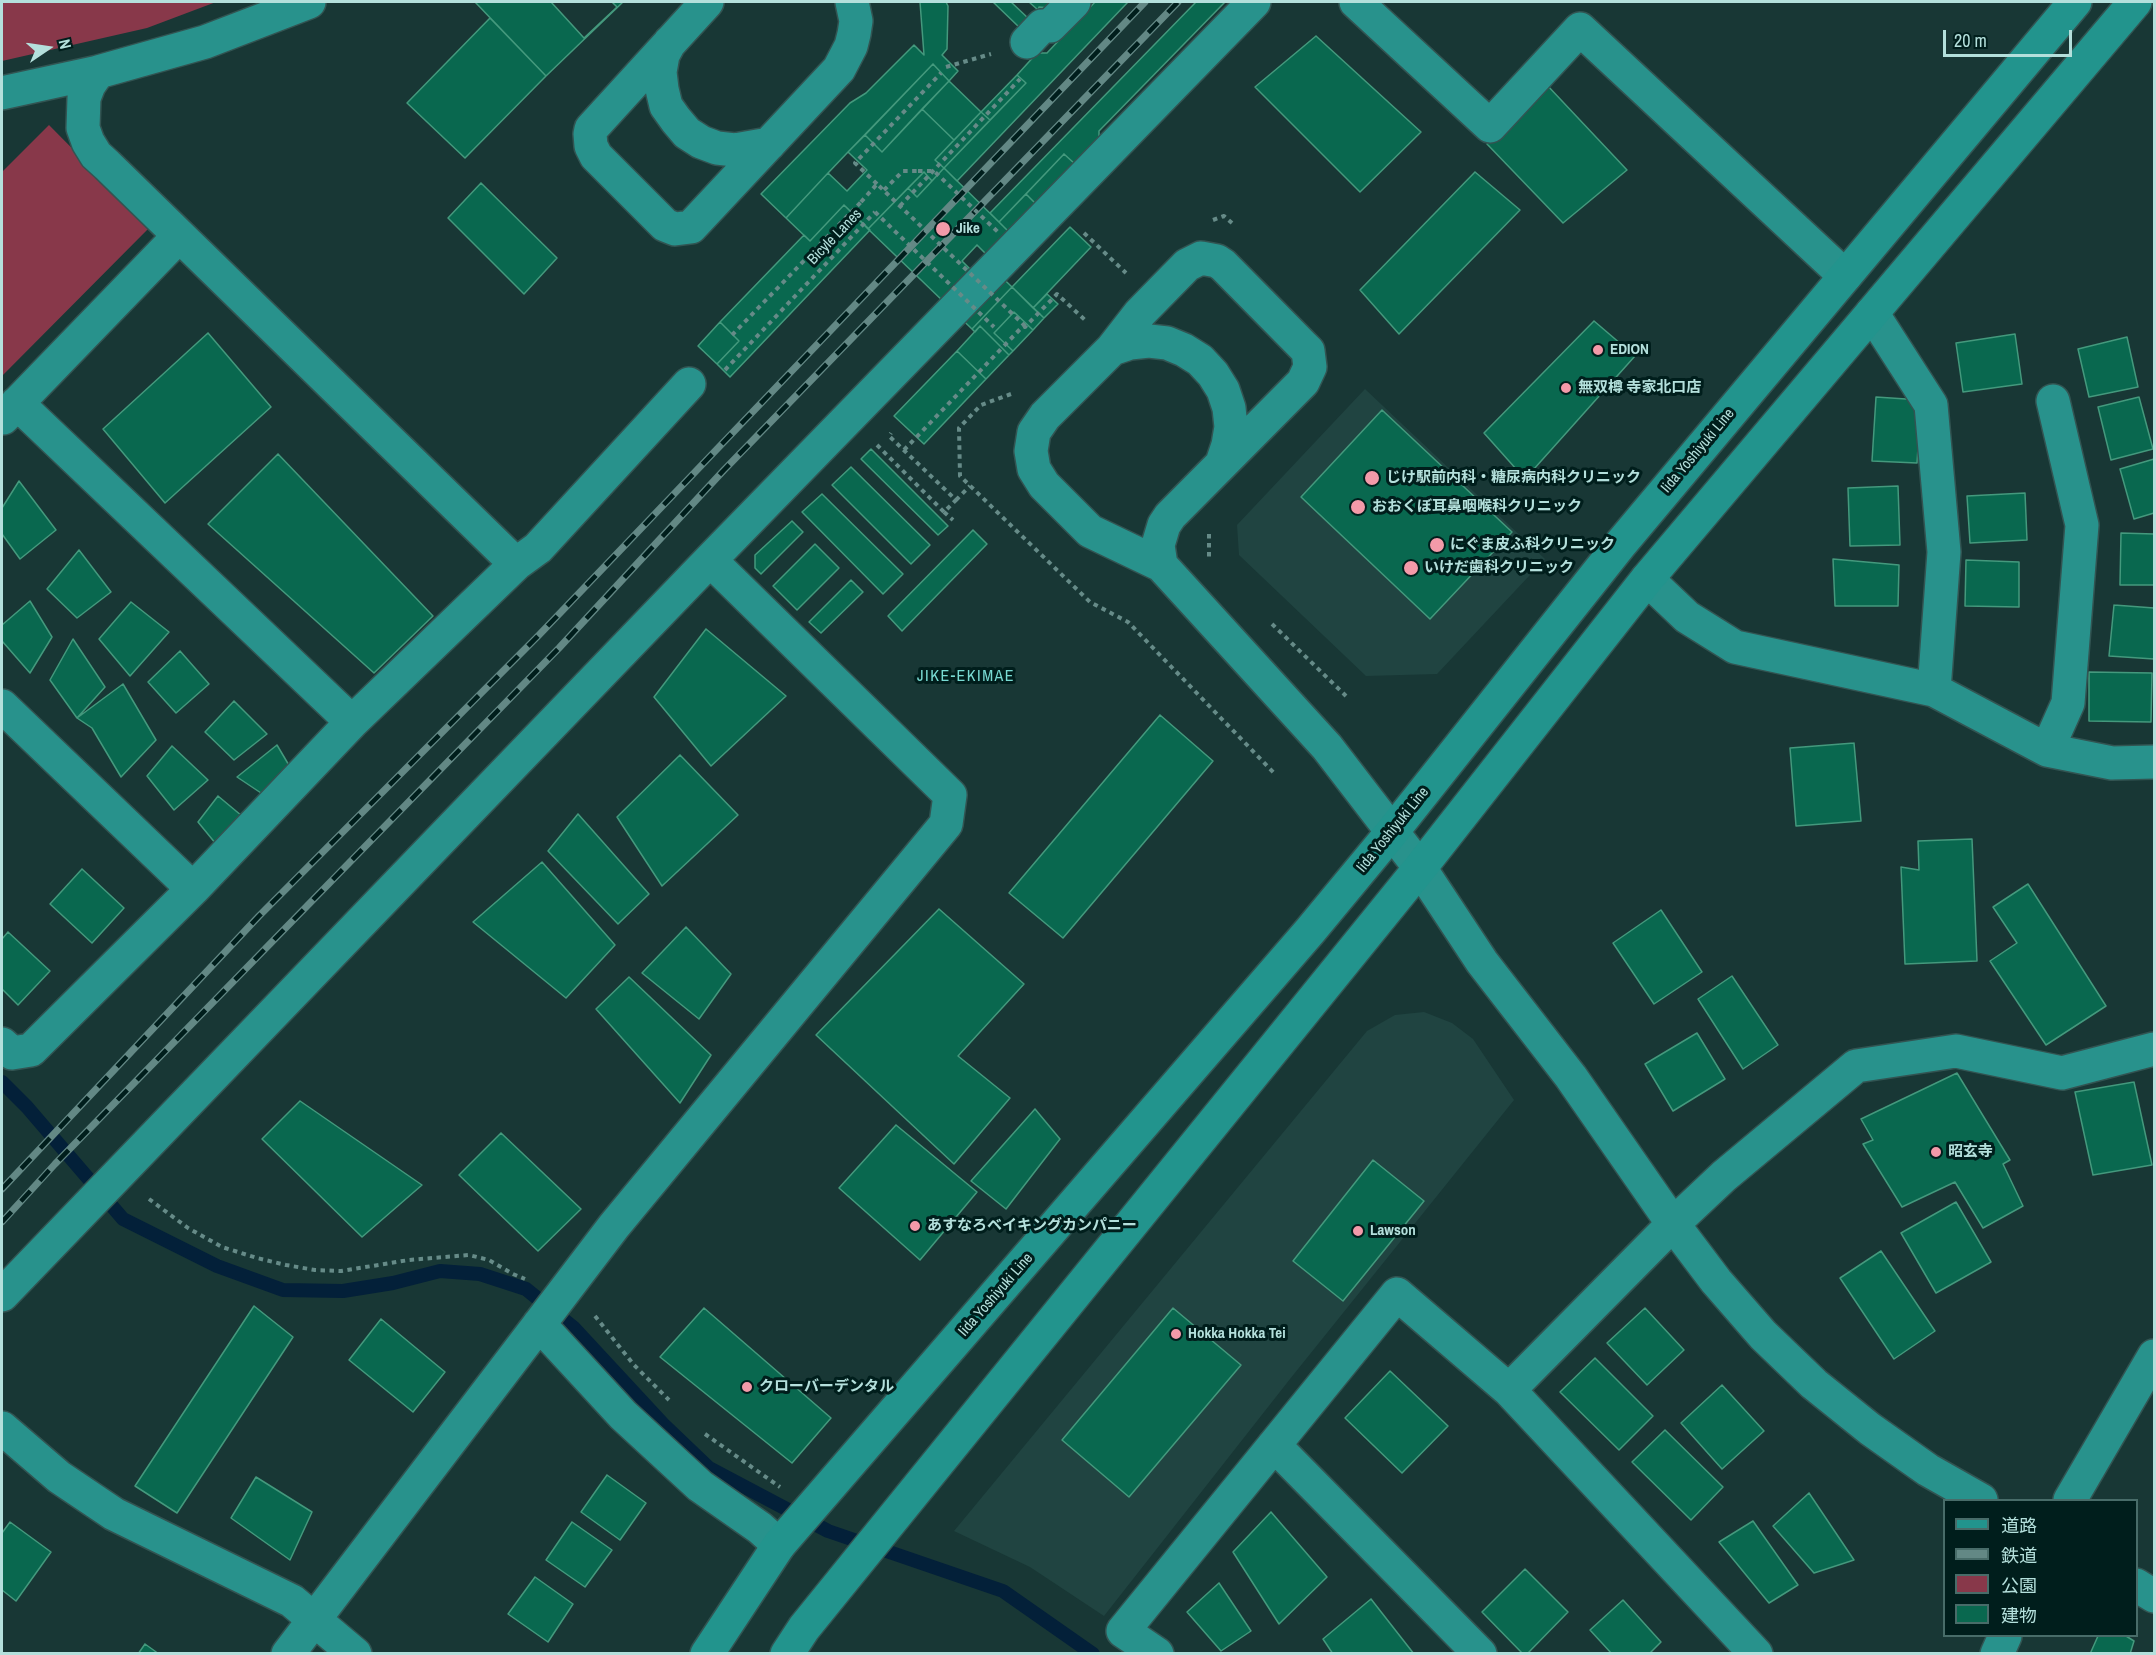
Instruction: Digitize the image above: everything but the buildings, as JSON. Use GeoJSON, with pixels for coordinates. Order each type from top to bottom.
{"type":"FeatureCollection","features":[{"type":"Feature","properties":{"kind":"main road","name":"Iida Yoshiyuki Line"},"geometry":{"type":"LineString","coordinates":[[707,1653],[779,1545],[1302,940],[1392,832],[1619,546],[2075,2]]}},
{"type":"Feature","properties":{"kind":"main road"},"geometry":{"type":"LineString","coordinates":[[787,1653],[804,1628],[1420,868],[1647,579],[2135,2]]}},
{"type":"Feature","properties":{"kind":"street"},"geometry":{"type":"LineString","coordinates":[[2,93],[98,72],[205,42],[309,2]]}},
{"type":"Feature","properties":{"kind":"street"},"geometry":{"type":"LineString","coordinates":[[707,2],[591,129],[590,140],[596,156],[665,225],[680,229],[692,227],[839,69],[851,46],[854,34],[856,21],[852,2]]}},
{"type":"Feature","properties":{"kind":"street"},"geometry":{"type":"LineString","coordinates":[[1028,42],[1042,26],[1050,26],[1074,2]]}},
{"type":"Feature","properties":{"kind":"street"},"geometry":{"type":"LineString","coordinates":[[2,1295],[710,560],[1254,2]]}},
{"type":"Feature","properties":{"kind":"street"},"geometry":{"type":"LineString","coordinates":[[1356,2],[1490,126],[1580,29],[1845,276]]}},
{"type":"Feature","properties":{"kind":"street"},"geometry":{"type":"LineString","coordinates":[[670,41],[663,55],[660,72],[662,89],[666,106],[687,133],[717,148],[735,150],[769,144]]}},
{"type":"Feature","properties":{"kind":"street"},"geometry":{"type":"LineString","coordinates":[[98,72],[84,98],[83,121],[88,142],[96,155],[516,564]]}},
{"type":"Feature","properties":{"kind":"street"},"geometry":{"type":"LineString","coordinates":[[179,236],[9,411],[352,722]]}},
{"type":"Feature","properties":{"kind":"street"},"geometry":{"type":"LineString","coordinates":[[1161,565],[1158,545],[1164,525],[1170,516],[1308,375],[1311,367],[1308,351],[1223,265],[1217,261],[1201,258],[1187,265],[1148,305],[1112,349],[1045,416],[1034,432],[1030,450],[1034,469],[1044,485],[1090,531],[1161,565],[1327,747],[1420,868],[1482,962],[1571,1077],[1673,1224],[1724,1290],[1763,1335],[1814,1384],[1870,1429],[1928,1470],[1979,1499]]}},
{"type":"Feature","properties":{"kind":"street"},"geometry":{"type":"LineString","coordinates":[[1872,313],[1931,405],[1944,552],[1934,690]]}},
{"type":"Feature","properties":{"kind":"street"},"geometry":{"type":"LineString","coordinates":[[1112,349],[1130,343],[1149,341],[1167,344],[1184,350],[1200,360],[1214,374],[1229,408],[1231,427],[1222,463]]}},
{"type":"Feature","properties":{"kind":"street"},"geometry":{"type":"LineString","coordinates":[[2,1044],[12,1053],[31,1050],[194,889],[352,722],[516,564],[538,548],[689,384]]}},
{"type":"Feature","properties":{"kind":"street"},"geometry":{"type":"LineString","coordinates":[[2047,750],[2067,703],[2082,525],[2053,401]]}},
{"type":"Feature","properties":{"kind":"street"},"geometry":{"type":"LineString","coordinates":[[288,1653],[621,1218],[946,825],[950,795],[710,560]]}},
{"type":"Feature","properties":{"kind":"street"},"geometry":{"type":"LineString","coordinates":[[1647,579],[1687,617],[1735,647],[1934,690],[2047,750],[2112,763],[2154,762]]}},
{"type":"Feature","properties":{"kind":"street"},"geometry":{"type":"LineString","coordinates":[[2,706],[194,889]]}},
{"type":"Feature","properties":{"kind":"street"},"geometry":{"type":"LineString","coordinates":[[1509,1390],[1673,1224],[1724,1176],[1856,1066],[1956,1051],[2062,1073],[2154,1049]]}},
{"type":"Feature","properties":{"kind":"street"},"geometry":{"type":"LineString","coordinates":[[1157,1653],[1123,1631],[1396,1294],[1509,1390],[1756,1653]]}},
{"type":"Feature","properties":{"kind":"street"},"geometry":{"type":"LineString","coordinates":[[539,1324],[623,1414],[700,1486],[760,1528],[779,1545]]}},
{"type":"Feature","properties":{"kind":"street"},"geometry":{"type":"LineString","coordinates":[[2071,1499],[2154,1356]]}},
{"type":"Feature","properties":{"kind":"street"},"geometry":{"type":"LineString","coordinates":[[2,1428],[59,1477],[114,1514],[292,1601],[355,1653]]}},
{"type":"Feature","properties":{"kind":"street"},"geometry":{"type":"LineString","coordinates":[[1274,1445],[1480,1653]]}},
{"type":"Feature","properties":{"kind":"street"},"geometry":{"type":"LineString","coordinates":[[2138,1586],[2154,1596]]}},
{"type":"Feature","properties":{"kind":"street"},"geometry":{"type":"LineString","coordinates":[[1997,1653],[2004,1637]]}},
{"type":"Feature","properties":{"kind":"path"},"geometry":{"type":"LineString","coordinates":[[946,67],[1028,42]]}},
{"type":"Feature","properties":{"kind":"path"},"geometry":{"type":"LineString","coordinates":[[941,73],[855,163],[1024,325]]}},
{"type":"Feature","properties":{"kind":"path"},"geometry":{"type":"LineString","coordinates":[[900,206],[1021,79]]}},
{"type":"Feature","properties":{"kind":"path"},"geometry":{"type":"LineString","coordinates":[[884,190],[903,171],[934,171],[999,233]]}},
{"type":"Feature","properties":{"kind":"path"},"geometry":{"type":"LineString","coordinates":[[732,335],[877,184]]}},
{"type":"Feature","properties":{"kind":"path","name":"Bicyle Lanes"},"geometry":{"type":"LineString","coordinates":[[724,371],[876,212],[994,327]]}},
{"type":"Feature","properties":{"kind":"path"},"geometry":{"type":"LineString","coordinates":[[1081,237],[1084,232],[1130,276]]}},
{"type":"Feature","properties":{"kind":"path"},"geometry":{"type":"LineString","coordinates":[[904,450],[1024,325],[1025,327],[1057,294],[1086,322]]}},
{"type":"Feature","properties":{"kind":"path"},"geometry":{"type":"LineString","coordinates":[[896,429],[889,436],[956,500]]}},
{"type":"Feature","properties":{"kind":"path"},"geometry":{"type":"LineString","coordinates":[[870,438],[952,520]]}},
{"type":"Feature","properties":{"kind":"path"},"geometry":{"type":"LineString","coordinates":[[944,513],[970,486]]}},
{"type":"Feature","properties":{"kind":"path"},"geometry":{"type":"LineString","coordinates":[[119,1173],[146,1197],[188,1228],[222,1247],[257,1258],[315,1270],[341,1271],[409,1260],[468,1255],[489,1260],[590,1311],[634,1365],[673,1404]]}},
{"type":"Feature","properties":{"kind":"path"},"geometry":{"type":"LineString","coordinates":[[697,1428],[782,1488]]}},
{"type":"Feature","properties":{"kind":"shaded area"},"geometry":{"type":"Polygon","coordinates":[[[1365,389],[1545,559],[1437,674],[1366,676],[1239,555],[1237,525],[1365,389]]]}},
{"type":"Feature","properties":{"kind":"shaded area"},"geometry":{"type":"Polygon","coordinates":[[[1424,1012],[1452,1023],[1473,1039],[1514,1100],[1290,1379],[1104,1616],[1030,1567],[954,1531],[1367,1031],[1395,1015],[1424,1012]]]}},
{"type":"Feature","properties":{"kind":"green space"},"geometry":{"type":"Polygon","coordinates":[[[2,2],[216,2],[147,28],[2,61],[2,2]]]}},
{"type":"Feature","properties":{"kind":"green space"},"geometry":{"type":"Polygon","coordinates":[[[49,125],[150,227],[2,376],[2,172],[49,125]]]}},
{"type":"Feature","properties":{"kind":"waterway"},"geometry":{"type":"LineString","coordinates":[[2,1082],[27,1107],[123,1219],[217,1266],[283,1290],[343,1291],[393,1283],[440,1271],[480,1274],[526,1289],[574,1328],[663,1424],[709,1468],[828,1531],[1003,1591],[1093,1654]]}},
{"type":"Feature","properties":{"kind":"railway"},"geometry":{"type":"LineString","coordinates":[[2,1189],[259,916],[539,635],[1145,2]]}},
{"type":"Feature","properties":{"kind":"railway"},"geometry":{"type":"LineString","coordinates":[[2,1222],[55,1164],[559,648],[724,470],[1178,2]]}},
{"type":"Feature","properties":{"kind":"place","name":"Jike"},"geometry":{"type":"Point","coordinates":[943,229]}},
{"type":"Feature","properties":{"kind":"place","name":"EDION"},"geometry":{"type":"Point","coordinates":[1598,350]}},
{"type":"Feature","properties":{"kind":"place","name":"無双樽 寺家北口店"},"geometry":{"type":"Point","coordinates":[1566,388]}},
{"type":"Feature","properties":{"kind":"place","name":"じけ駅前内科・糖尿病内科クリニック"},"geometry":{"type":"Point","coordinates":[1372,478]}},
{"type":"Feature","properties":{"kind":"place","name":"おおくぼ耳鼻咽喉科クリニック"},"geometry":{"type":"Point","coordinates":[1358,507]}},
{"type":"Feature","properties":{"kind":"place","name":"にぐま皮ふ科クリニック"},"geometry":{"type":"Point","coordinates":[1437,545]}},
{"type":"Feature","properties":{"kind":"place","name":"いけだ歯科クリニック"},"geometry":{"type":"Point","coordinates":[1411,568]}},
{"type":"Feature","properties":{"kind":"place","name":"昭玄寺"},"geometry":{"type":"Point","coordinates":[1936,1152]}},
{"type":"Feature","properties":{"kind":"place","name":"あすなろベイキングカンパニー"},"geometry":{"type":"Point","coordinates":[915,1226]}},
{"type":"Feature","properties":{"kind":"place","name":"Lawson"},"geometry":{"type":"Point","coordinates":[1358,1231]}},
{"type":"Feature","properties":{"kind":"place","name":"Hokka Hokka Tei"},"geometry":{"type":"Point","coordinates":[1176,1334]}},
{"type":"Feature","properties":{"kind":"place","name":"クローバーデンタル"},"geometry":{"type":"Point","coordinates":[747,1387]}},
{"type":"Feature","properties":{"kind":"district","name":"JIKE-EKIMAE"},"geometry":{"type":"Point","coordinates":[966,677]}}]}
